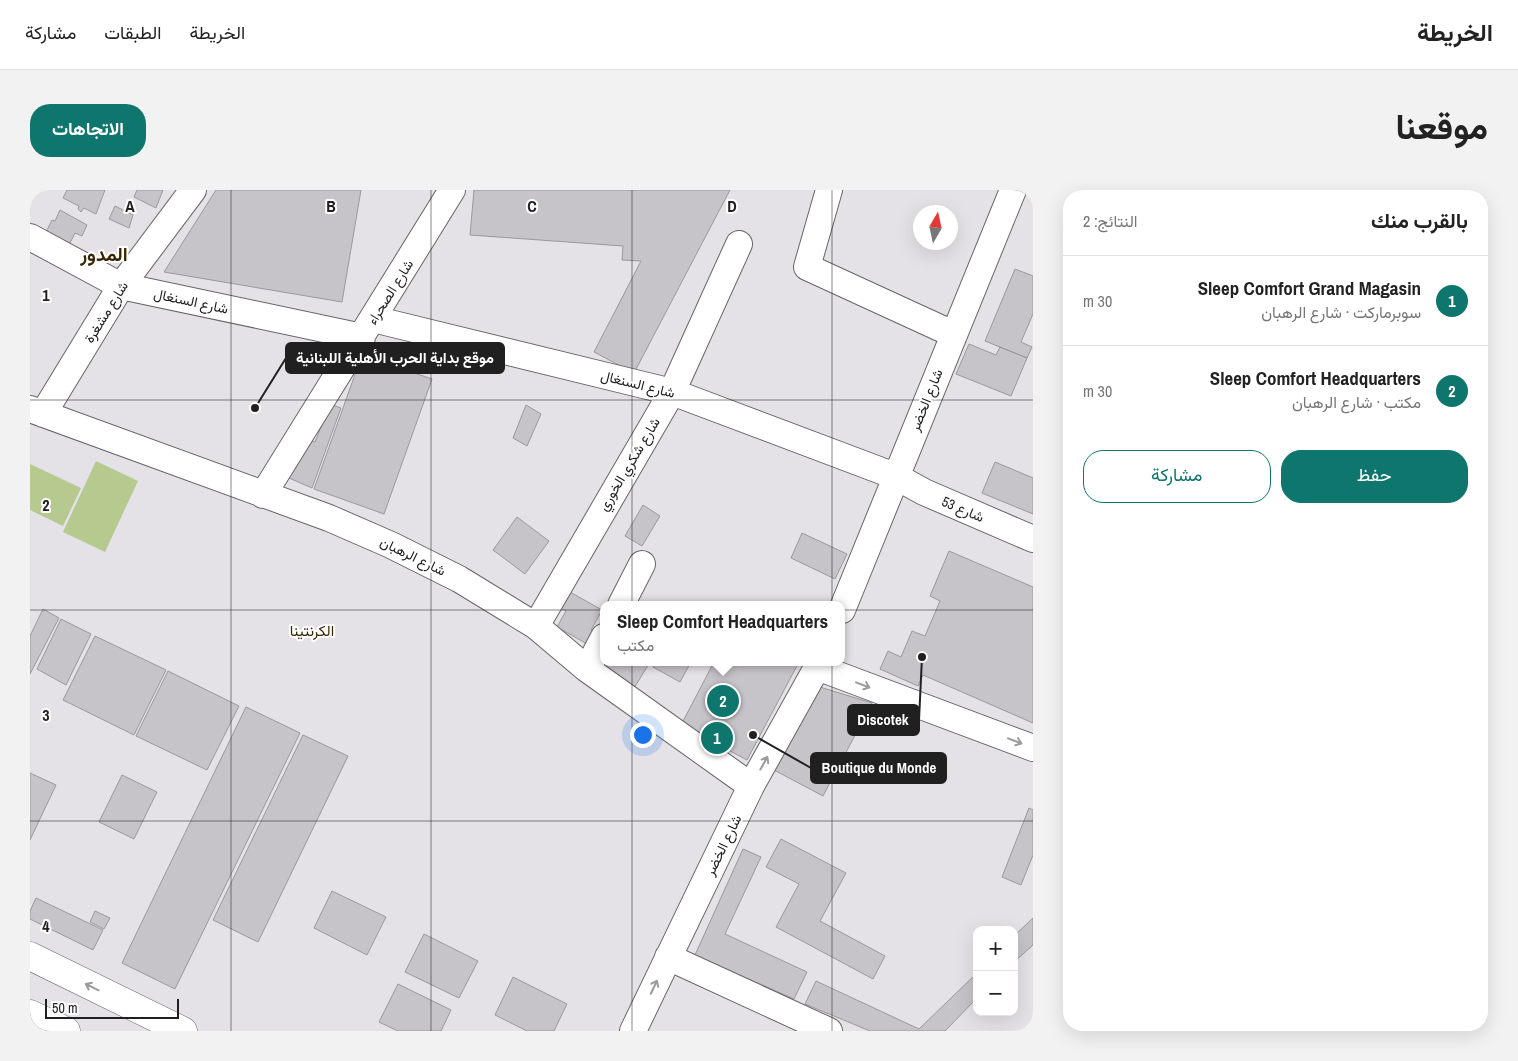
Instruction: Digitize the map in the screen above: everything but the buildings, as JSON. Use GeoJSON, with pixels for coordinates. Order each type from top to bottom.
{"type":"FeatureCollection","features":[{"type":"Feature","properties":{"kind":"highway"},"geometry":{"type":"LineString","coordinates":[[30,956],[183,1031]]}},
{"type":"Feature","properties":{"kind":"highway"},"geometry":{"type":"LineString","coordinates":[[30,1014],[66,1031]]}},
{"type":"Feature","properties":{"kind":"street","name":"شارع مشغرة"},"geometry":{"type":"LineString","coordinates":[[36,411],[121,286],[193,190]]}},
{"type":"Feature","properties":{"kind":"street","name":"شارع الصحراء"},"geometry":{"type":"LineString","coordinates":[[264,495],[452,190]]}},
{"type":"Feature","properties":{"kind":"street"},"geometry":{"type":"LineString","coordinates":[[829,190],[807,268],[953,334]]}},
{"type":"Feature","properties":{"kind":"street","name":"شارع الخضر"},"geometry":{"type":"LineString","coordinates":[[845,602],[1013,190]]}},
{"type":"Feature","properties":{"kind":"street","name":"شارع السنغال"},"geometry":{"type":"LineString","coordinates":[[30,237],[121,286],[367,328],[672,392],[895,476]]}},
{"type":"Feature","properties":{"kind":"street","name":"شارع شكري الخوري"},"geometry":{"type":"LineString","coordinates":[[536,626],[672,392],[739,244]]}},
{"type":"Feature","properties":{"kind":"street","name":"شارع الرهبان"},"geometry":{"type":"LineString","coordinates":[[36,411],[329,518],[391,544],[459,579],[536,626],[587,669],[751,786]]}},
{"type":"Feature","properties":{"kind":"street","name":"شارع 53"},"geometry":{"type":"LineString","coordinates":[[895,476],[924,492],[1033,538]]}},
{"type":"Feature","properties":{"kind":"street"},"geometry":{"type":"LineString","coordinates":[[623,601],[642,564]]}},
{"type":"Feature","properties":{"kind":"street"},"geometry":{"type":"LineString","coordinates":[[587,669],[600,645]]}},
{"type":"Feature","properties":{"kind":"street","name":"شارع الخضر"},"geometry":{"type":"LineString","coordinates":[[633,1031],[751,786],[817,666]]}},
{"type":"Feature","properties":{"kind":"street"},"geometry":{"type":"LineString","coordinates":[[821,666],[1033,748]]}},
{"type":"Feature","properties":{"kind":"street"},"geometry":{"type":"LineString","coordinates":[[668,957],[829,1031]]}},
{"type":"Feature","properties":{"kind":"green space"},"geometry":{"type":"Polygon","coordinates":[[[96,461],[138,481],[105,552],[63,532],[96,461]]]}},
{"type":"Feature","properties":{"kind":"green space"},"geometry":{"type":"Polygon","coordinates":[[[30,464],[81,488],[63,526],[30,510],[30,464]]]}},
{"type":"Feature","properties":{"kind":"place","name":"موقع بداية الحرب الأهلية اللبنانية"},"geometry":{"type":"Point","coordinates":[255,408]}},
{"type":"Feature","properties":{"kind":"place","name":"Discotek"},"geometry":{"type":"Point","coordinates":[922,657]}},
{"type":"Feature","properties":{"kind":"place","name":"Sleep Comfort Headquarters"},"geometry":{"type":"Point","coordinates":[723,701]}},
{"type":"Feature","properties":{"kind":"place","name":"Boutique du Monde"},"geometry":{"type":"Point","coordinates":[753,735]}},
{"type":"Feature","properties":{"kind":"place","name":"Sleep Comfort Grand Magasin"},"geometry":{"type":"Point","coordinates":[717,738]}},
{"type":"Feature","properties":{"kind":"district","name":"المدور"},"geometry":{"type":"Point","coordinates":[104,254]}},
{"type":"Feature","properties":{"kind":"district","name":"الكرنتينا"},"geometry":{"type":"Point","coordinates":[312,631]}}]}
